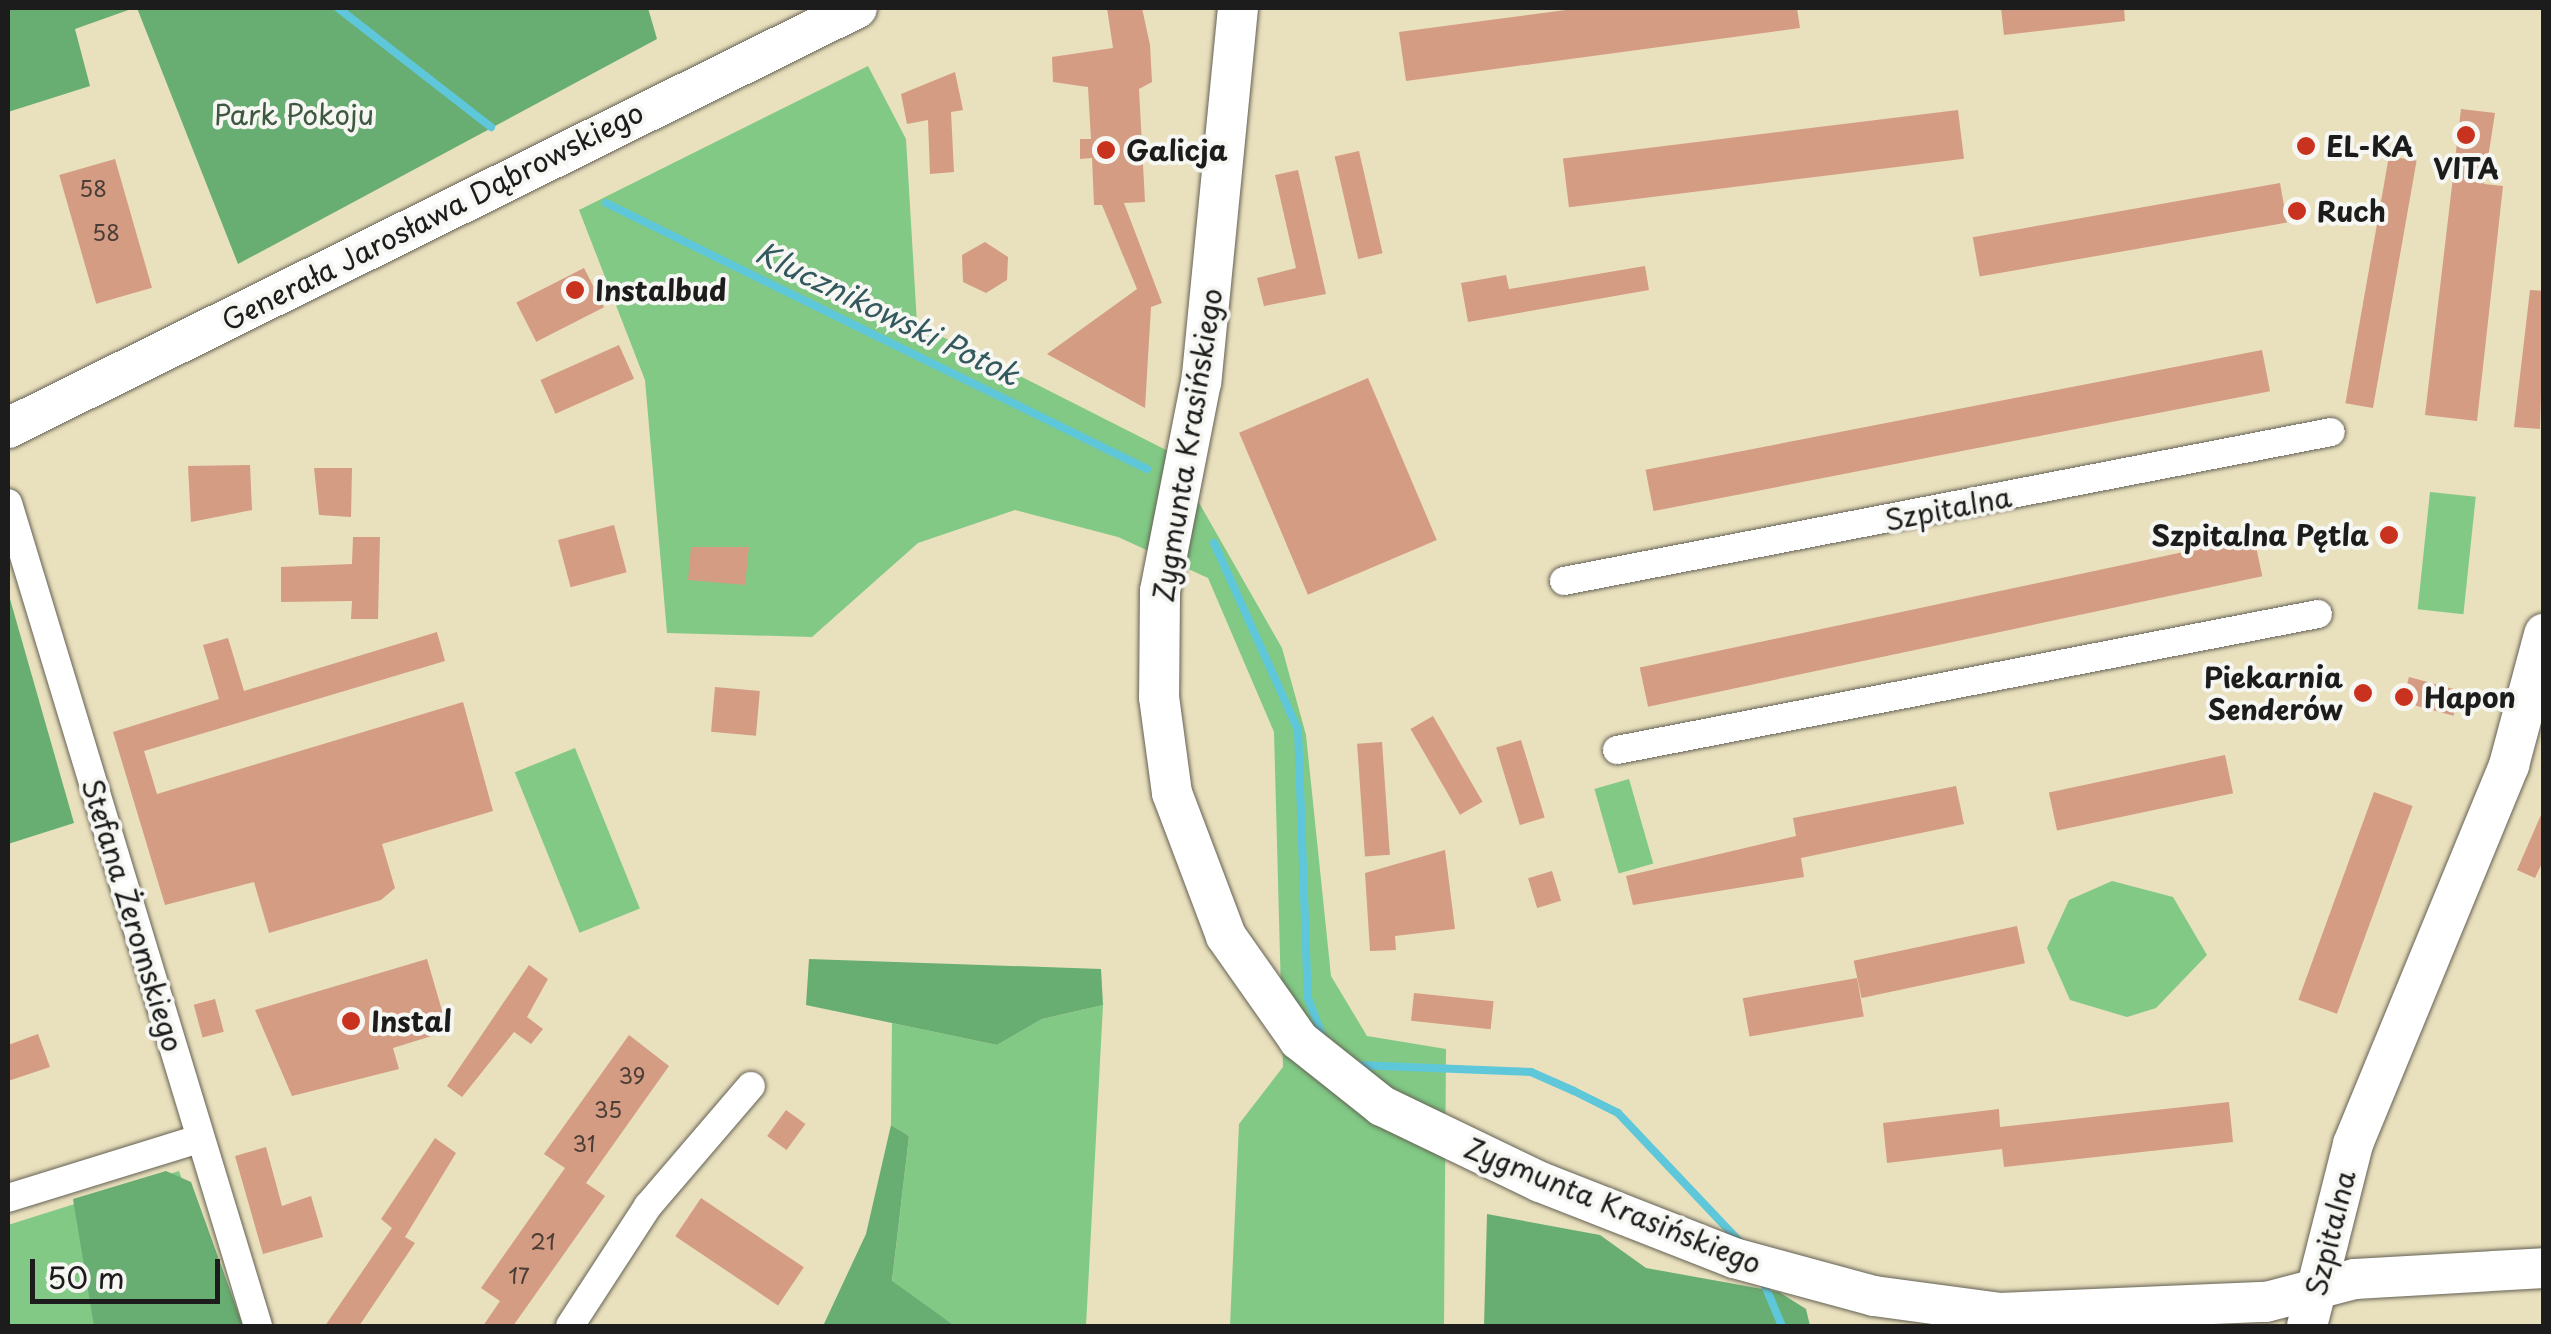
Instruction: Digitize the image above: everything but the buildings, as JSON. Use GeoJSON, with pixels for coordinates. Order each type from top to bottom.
{"type":"FeatureCollection","features":[{"type":"Feature","properties":{"kind":"street","name":"Generała Jarosława Dąbrowskiego"},"geometry":{"type":"LineString","coordinates":[[8,428],[857,8]]}},
{"type":"Feature","properties":{"kind":"street","name":"Zygmunta Krasińskiego"},"geometry":{"type":"LineString","coordinates":[[1238,8],[1201,382],[1160,591],[1159,697],[1172,793],[1226,936],[1266,1002],[1382,1106],[1540,1182],[1804,1277],[2000,1313],[2266,1302],[2311,1308],[2544,1268]]}},
{"type":"Feature","properties":{"kind":"street","name":"Szpitalna"},"geometry":{"type":"LineString","coordinates":[[1564,581],[2331,432]]}},
{"type":"Feature","properties":{"kind":"street","name":"Stefana Żeromskiego"},"geometry":{"type":"LineString","coordinates":[[8,503],[258,1326]]}},
{"type":"Feature","properties":{"kind":"street"},"geometry":{"type":"LineString","coordinates":[[1617,750],[2318,614]]}},
{"type":"Feature","properties":{"kind":"street","name":"Szpitalna"},"geometry":{"type":"LineString","coordinates":[[2311,1308],[2352,1144],[2509,765],[2544,634]]}},
{"type":"Feature","properties":{"kind":"street"},"geometry":{"type":"LineString","coordinates":[[570,1326],[648,1206],[751,1086]]}},
{"type":"Feature","properties":{"kind":"street"},"geometry":{"type":"LineString","coordinates":[[8,1198],[200,1139]]}},
{"type":"Feature","properties":{"kind":"green space"},"geometry":{"type":"Polygon","coordinates":[[[8,8],[134,8],[75,29],[90,86],[8,112],[8,8]]]}},
{"type":"Feature","properties":{"kind":"green space","name":"Park Pokoju"},"geometry":{"type":"Polygon","coordinates":[[[137,8],[648,8],[657,39],[238,264],[137,8]]]}},
{"type":"Feature","properties":{"kind":"green space"},"geometry":{"type":"Polygon","coordinates":[[[868,66],[906,139],[917,324],[1170,452],[1282,648],[1306,735],[1331,976],[1367,1036],[1446,1049],[1444,1326],[1230,1326],[1239,1124],[1283,1067],[1274,732],[1208,578],[1118,537],[1015,510],[918,543],[812,637],[667,633],[645,380],[579,210],[868,66]]]}},
{"type":"Feature","properties":{"kind":"green space"},"geometry":{"type":"Polygon","coordinates":[[[2430,492],[2476,497],[2463,614],[2418,609],[2430,492]]]}},
{"type":"Feature","properties":{"kind":"green space"},"geometry":{"type":"Polygon","coordinates":[[[8,592],[74,823],[8,844],[8,592]]]}},
{"type":"Feature","properties":{"kind":"green space"},"geometry":{"type":"Polygon","coordinates":[[[575,748],[640,908],[580,933],[515,772],[575,748]]]}},
{"type":"Feature","properties":{"kind":"green space"},"geometry":{"type":"Polygon","coordinates":[[[1629,779],[1653,864],[1619,874],[1594,789],[1629,779]]]}},
{"type":"Feature","properties":{"kind":"green space"},"geometry":{"type":"Polygon","coordinates":[[[2112,881],[2173,897],[2207,955],[2156,1008],[2127,1017],[2070,1000],[2047,948],[2069,900],[2112,881]]]}},
{"type":"Feature","properties":{"kind":"green space"},"geometry":{"type":"Polygon","coordinates":[[[809,959],[1101,969],[1103,1005],[1042,1019],[997,1045],[806,1005],[809,959]]]}},
{"type":"Feature","properties":{"kind":"green space"},"geometry":{"type":"Polygon","coordinates":[[[1103,1005],[1086,1326],[955,1326],[892,1282],[909,1136],[891,1125],[892,1023],[997,1045],[1042,1019],[1103,1005]]]}},
{"type":"Feature","properties":{"kind":"green space"},"geometry":{"type":"Polygon","coordinates":[[[891,1125],[909,1136],[892,1281],[955,1326],[823,1326],[866,1234],[891,1125]]]}},
{"type":"Feature","properties":{"kind":"green space"},"geometry":{"type":"Polygon","coordinates":[[[166,1171],[191,1182],[243,1326],[94,1326],[73,1199],[166,1171]]]}},
{"type":"Feature","properties":{"kind":"green space"},"geometry":{"type":"Polygon","coordinates":[[[179,1171],[234,1326],[8,1326],[8,1225],[179,1171]]]}},
{"type":"Feature","properties":{"kind":"green space"},"geometry":{"type":"Polygon","coordinates":[[[1487,1214],[1600,1235],[1646,1268],[1779,1292],[1806,1309],[1810,1326],[1484,1326],[1487,1214]]]}},
{"type":"Feature","properties":{"kind":"waterway","name":"Klucznikowski Potok"},"geometry":{"type":"LineString","coordinates":[[338,8],[491,127]]}},
{"type":"Feature","properties":{"kind":"waterway","name":"Klucznikowski Potok"},"geometry":{"type":"LineString","coordinates":[[606,203],[1147,469]]}},
{"type":"Feature","properties":{"kind":"waterway","name":"Klucznikowski Potok"},"geometry":{"type":"LineString","coordinates":[[1214,543],[1298,730],[1308,998],[1323,1038]]}},
{"type":"Feature","properties":{"kind":"waterway","name":"Klucznikowski Potok"},"geometry":{"type":"LineString","coordinates":[[1356,1065],[1531,1072],[1574,1091],[1618,1113],[1741,1243]]}},
{"type":"Feature","properties":{"kind":"waterway","name":"Klucznikowski Potok"},"geometry":{"type":"LineString","coordinates":[[1763,1281],[1782,1326]]}},
{"type":"Feature","properties":{"kind":"place","name":"VITA"},"geometry":{"type":"Point","coordinates":[2466,135]}},
{"type":"Feature","properties":{"kind":"place","name":"EL-KA"},"geometry":{"type":"Point","coordinates":[2306,146]}},
{"type":"Feature","properties":{"kind":"place","name":"Galicja"},"geometry":{"type":"Point","coordinates":[1106,150]}},
{"type":"Feature","properties":{"kind":"place","name":"Ruch"},"geometry":{"type":"Point","coordinates":[2297,211]}},
{"type":"Feature","properties":{"kind":"place","name":"Instalbud"},"geometry":{"type":"Point","coordinates":[575,290]}},
{"type":"Feature","properties":{"kind":"place","name":"Szpitalna Pętla"},"geometry":{"type":"Point","coordinates":[2389,535]}},
{"type":"Feature","properties":{"kind":"place","name":"Piekarnia Senderów"},"geometry":{"type":"Point","coordinates":[2363,693]}},
{"type":"Feature","properties":{"kind":"place","name":"Hapon"},"geometry":{"type":"Point","coordinates":[2404,697]}},
{"type":"Feature","properties":{"kind":"place","name":"Instal"},"geometry":{"type":"Point","coordinates":[351,1021]}}]}
